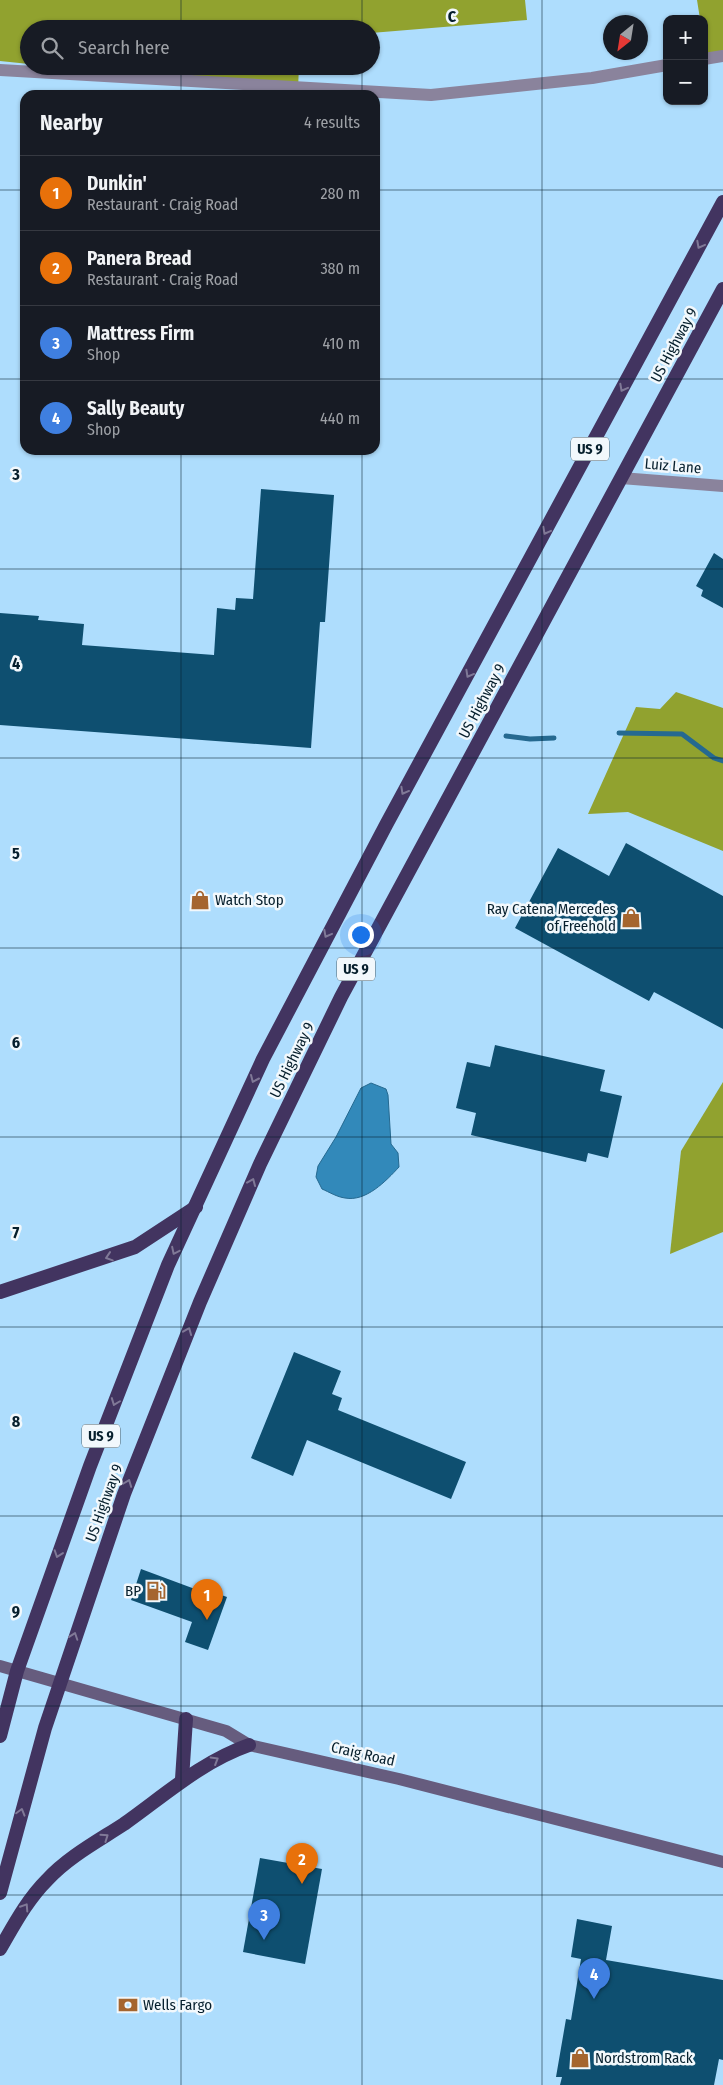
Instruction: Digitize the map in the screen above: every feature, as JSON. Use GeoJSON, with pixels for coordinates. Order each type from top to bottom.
{"type":"FeatureCollection","features":[{"type":"Feature","properties":{"kind":"highway","name":"US Highway 9"},"geometry":{"type":"LineString","coordinates":[[0,1736],[17,1671],[90,1466],[168,1265],[263,1059],[312,964],[723,202]]}},
{"type":"Feature","properties":{"kind":"highway","name":"US Highway 9"},"geometry":{"type":"LineString","coordinates":[[0,1893],[18,1821],[60,1682],[121,1502],[154,1417],[264,1156],[341,997],[723,288]]}},
{"type":"Feature","properties":{"kind":"highway"},"geometry":{"type":"LineString","coordinates":[[0,1292],[135,1247],[196,1207]]}},
{"type":"Feature","properties":{"kind":"highway"},"geometry":{"type":"LineString","coordinates":[[182,1779],[186,1719]]}},
{"type":"Feature","properties":{"kind":"highway"},"geometry":{"type":"LineString","coordinates":[[0,1949],[27,1904],[47,1879],[162,1797],[182,1779],[226,1753],[249,1745]]}},
{"type":"Feature","properties":{"kind":"main road","name":"Craig Road"},"geometry":{"type":"LineString","coordinates":[[0,1666],[226,1731],[249,1745],[398,1778],[723,1862]]}},
{"type":"Feature","properties":{"kind":"street"},"geometry":{"type":"LineString","coordinates":[[708,59],[722,57]]}},
{"type":"Feature","properties":{"kind":"street"},"geometry":{"type":"LineString","coordinates":[[380,92],[430,95],[592,78],[663,66]]}},
{"type":"Feature","properties":{"kind":"street"},"geometry":{"type":"LineString","coordinates":[[0,70],[20,71]]}},
{"type":"Feature","properties":{"kind":"street"},"geometry":{"type":"LineString","coordinates":[[86,75],[344,90]]}},
{"type":"Feature","properties":{"kind":"street","name":"Luiz Lane"},"geometry":{"type":"LineString","coordinates":[[621,478],[723,486]]}},
{"type":"Feature","properties":{"kind":"green space"},"geometry":{"type":"Polygon","coordinates":[[[0,0],[525,0],[527,20],[380,32],[380,20],[20,20],[20,63],[0,61],[0,0]]]}},
{"type":"Feature","properties":{"kind":"green space"},"geometry":{"type":"Polygon","coordinates":[[[697,0],[723,0],[723,59],[708,61],[708,15],[699,15],[697,0]]]}},
{"type":"Feature","properties":{"kind":"green space"},"geometry":{"type":"Polygon","coordinates":[[[152,75],[299,75],[298,89],[152,75]]]}},
{"type":"Feature","properties":{"kind":"green space"},"geometry":{"type":"Polygon","coordinates":[[[676,692],[723,708],[723,851],[628,812],[588,814],[636,707],[660,709],[676,692]]]}},
{"type":"Feature","properties":{"kind":"green space"},"geometry":{"type":"Polygon","coordinates":[[[723,1082],[723,1232],[670,1254],[681,1151],[723,1082]]]}},
{"type":"Feature","properties":{"kind":"water"},"geometry":{"type":"Polygon","coordinates":[[[371,1083],[386,1089],[388,1095],[391,1144],[398,1153],[399,1167],[382,1184],[368,1194],[353,1198],[336,1196],[322,1189],[316,1177],[318,1166],[336,1137],[361,1088],[371,1083]]]}},
{"type":"Feature","properties":{"kind":"building"},"geometry":{"type":"Polygon","coordinates":[[[261,489],[334,495],[325,622],[320,622],[311,748],[0,725],[0,613],[39,616],[38,620],[84,624],[82,645],[214,655],[217,608],[235,610],[236,598],[253,599],[261,489]]]}},
{"type":"Feature","properties":{"kind":"building"},"geometry":{"type":"Polygon","coordinates":[[[714,553],[723,559],[723,608],[701,596],[703,590],[696,586],[714,553]]]}},
{"type":"Feature","properties":{"kind":"building"},"geometry":{"type":"Polygon","coordinates":[[[626,843],[723,896],[723,1029],[654,992],[649,1001],[515,928],[558,848],[609,876],[626,843]]]}},
{"type":"Feature","properties":{"kind":"building"},"geometry":{"type":"Polygon","coordinates":[[[495,1045],[605,1070],[600,1091],[622,1096],[608,1158],[588,1153],[586,1162],[471,1135],[476,1113],[456,1108],[467,1062],[490,1067],[495,1045]]]}},
{"type":"Feature","properties":{"kind":"building"},"geometry":{"type":"Polygon","coordinates":[[[294,1352],[341,1371],[332,1394],[342,1398],[338,1410],[466,1462],[451,1499],[307,1440],[293,1476],[251,1458],[294,1352]]]}},
{"type":"Feature","properties":{"kind":"building"},"geometry":{"type":"Polygon","coordinates":[[[141,1569],[203,1592],[204,1589],[227,1597],[208,1650],[185,1642],[192,1622],[131,1600],[141,1569]]]}},
{"type":"Feature","properties":{"kind":"building"},"geometry":{"type":"Polygon","coordinates":[[[260,1858],[322,1869],[305,1964],[243,1952],[260,1858]]]}},
{"type":"Feature","properties":{"kind":"building"},"geometry":{"type":"Polygon","coordinates":[[[577,1919],[612,1926],[606,1960],[723,1980],[723,2060],[719,2059],[714,2085],[560,2085],[562,2077],[556,2077],[566,2019],[571,2020],[581,1959],[571,1957],[577,1919]]]}},
{"type":"Feature","properties":{"kind":"waterway"},"geometry":{"type":"LineString","coordinates":[[619,733],[682,734],[714,758],[723,761]]}},
{"type":"Feature","properties":{"kind":"waterway"},"geometry":{"type":"LineString","coordinates":[[506,736],[530,739],[554,738]]}},
{"type":"Feature","properties":{"kind":"place","name":"Watch Stop"},"geometry":{"type":"Point","coordinates":[200,900]}},
{"type":"Feature","properties":{"kind":"place","name":"Ray Catena Mercedes of Freehold"},"geometry":{"type":"Point","coordinates":[631,918]}},
{"type":"Feature","properties":{"kind":"place","name":"BP"},"geometry":{"type":"Point","coordinates":[156,1591]}},
{"type":"Feature","properties":{"kind":"place","name":"Dunkin'"},"geometry":{"type":"Point","coordinates":[207,1620]}},
{"type":"Feature","properties":{"kind":"place","name":"Panera Bread"},"geometry":{"type":"Point","coordinates":[302,1884]}},
{"type":"Feature","properties":{"kind":"place","name":"Mattress Firm"},"geometry":{"type":"Point","coordinates":[264,1940]}},
{"type":"Feature","properties":{"kind":"place","name":"Sally Beauty"},"geometry":{"type":"Point","coordinates":[594,1999]}},
{"type":"Feature","properties":{"kind":"place","name":"Wells Fargo"},"geometry":{"type":"Point","coordinates":[128,2005]}},
{"type":"Feature","properties":{"kind":"place","name":"Nordstrom Rack"},"geometry":{"type":"Point","coordinates":[580,2058]}}]}
